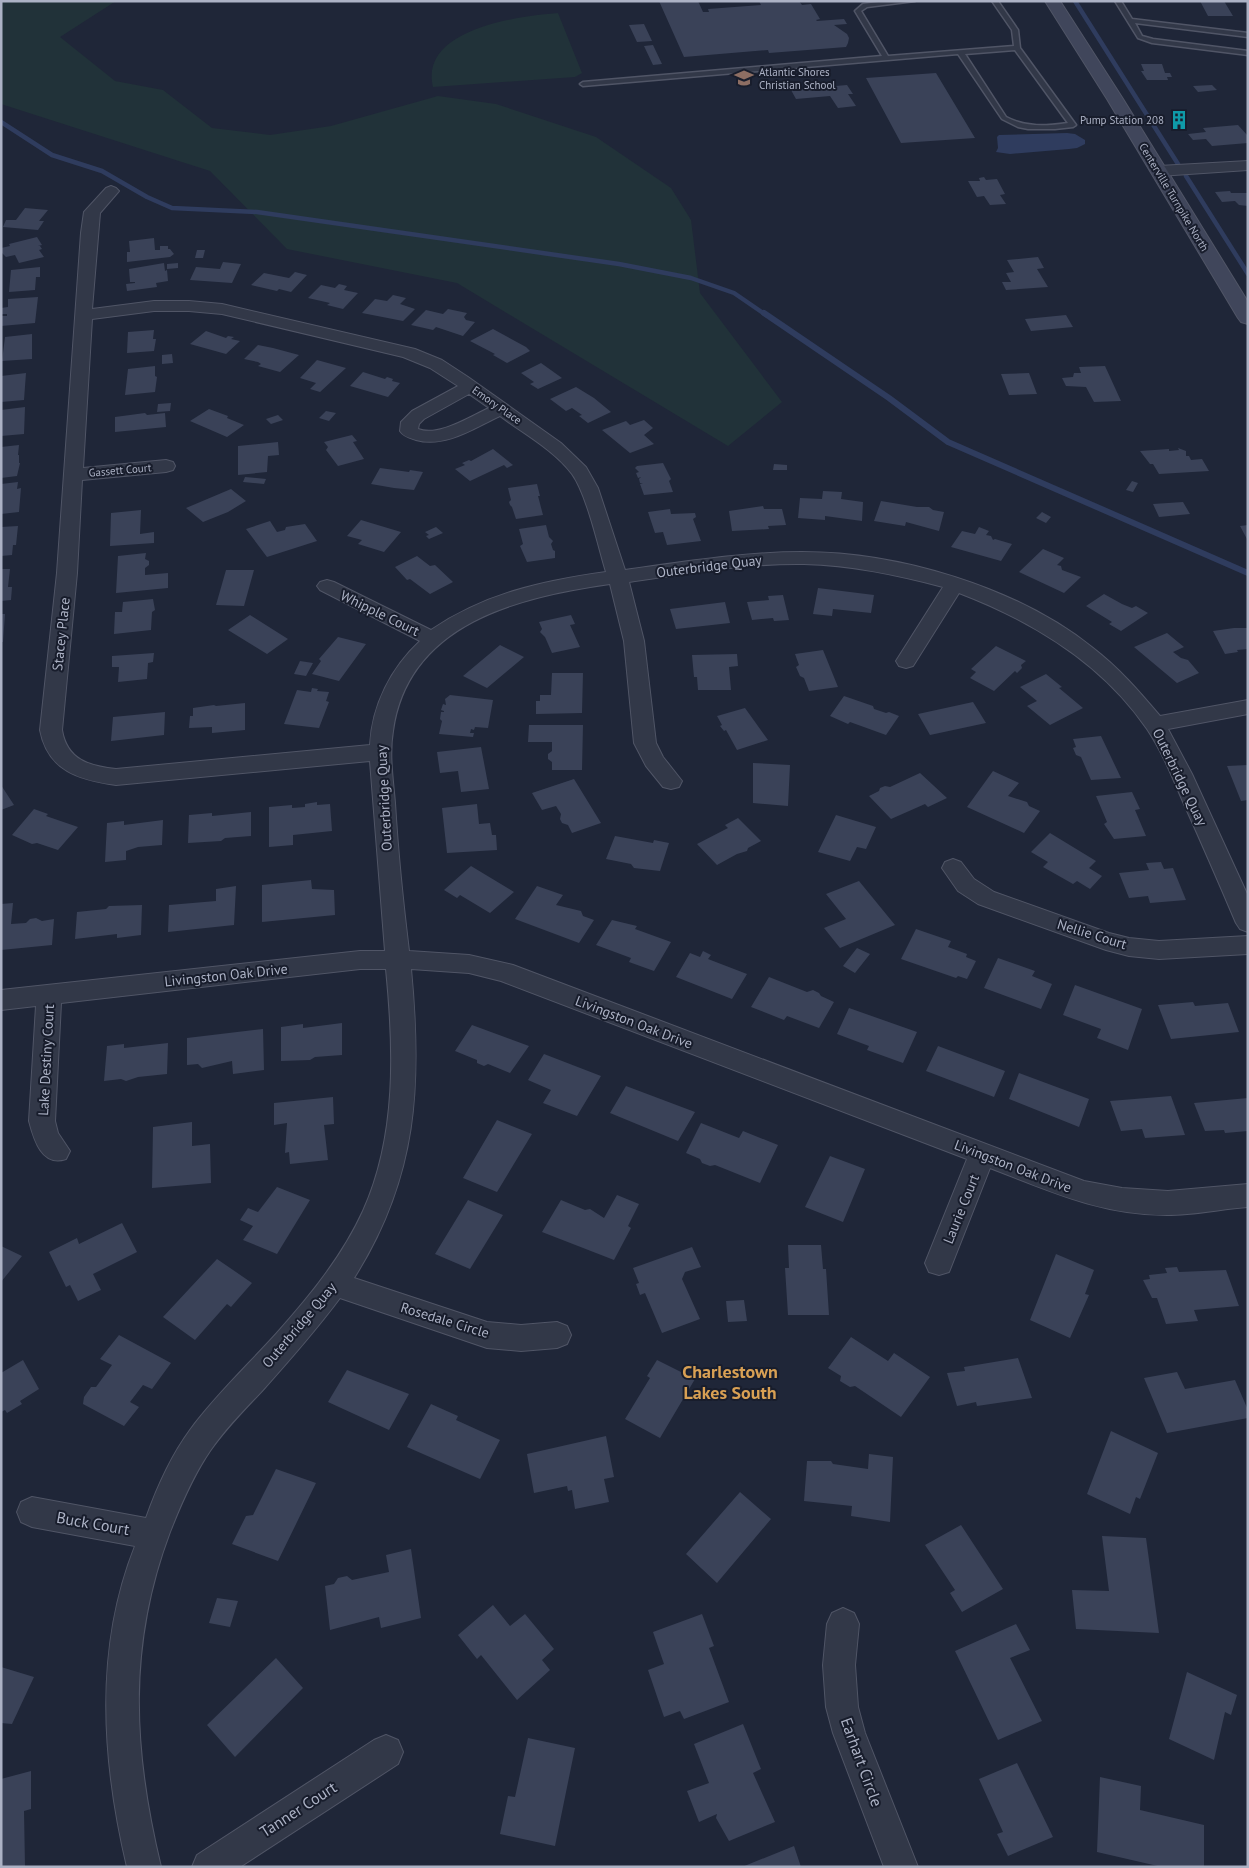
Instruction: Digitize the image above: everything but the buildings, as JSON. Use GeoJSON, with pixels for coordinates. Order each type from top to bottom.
{"type":"FeatureCollection","features":[{"type":"Feature","properties":{"kind":"main road","name":"Centerville Turnpike North"},"geometry":{"type":"LineString","coordinates":[[1052,1],[1159,171],[1248,318]]}},
{"type":"Feature","properties":{"kind":"street"},"geometry":{"type":"LineString","coordinates":[[1159,171],[1248,165]]}},
{"type":"Feature","properties":{"kind":"street","name":"Stacey Place"},"geometry":{"type":"LineString","coordinates":[[111,191],[92,212],[83,315],[67,573],[51,730],[52,739],[57,751],[67,762],[82,771],[116,777],[380,752]]}},
{"type":"Feature","properties":{"kind":"street","name":"Emory Place"},"geometry":{"type":"LineString","coordinates":[[83,315],[154,306],[189,306],[222,309],[410,353],[436,364],[555,447],[579,471],[589,488],[618,577],[634,641],[640,690],[640,714],[646,743],[654,761],[671,781]]}},
{"type":"Feature","properties":{"kind":"street"},"geometry":{"type":"LineString","coordinates":[[470,387],[418,415],[410,422],[409,430],[419,436],[433,438],[442,436],[502,409]]}},
{"type":"Feature","properties":{"kind":"street","name":"Gassett Court"},"geometry":{"type":"LineString","coordinates":[[73,474],[166,466]]}},
{"type":"Feature","properties":{"kind":"street","name":"Outerbridge Quay"},"geometry":{"type":"LineString","coordinates":[[144,1867],[132,1823],[122,1752],[121,1682],[126,1630],[141,1568],[153,1534],[178,1477],[203,1436],[308,1319],[335,1284],[364,1236],[385,1190],[394,1156],[402,1096],[404,1040],[387,855],[380,752],[382,727],[390,701],[402,675],[417,655],[433,639],[454,624],[498,602],[532,591],[567,583],[761,560],[804,558],[841,560],[878,566],[954,585],[988,597],[1022,613],[1062,636],[1114,677],[1138,703],[1169,748],[1248,924]]}},
{"type":"Feature","properties":{"kind":"street"},"geometry":{"type":"LineString","coordinates":[[906,661],[954,585]]}},
{"type":"Feature","properties":{"kind":"street","name":"Whipple Court"},"geometry":{"type":"LineString","coordinates":[[327,586],[433,639]]}},
{"type":"Feature","properties":{"kind":"street"},"geometry":{"type":"LineString","coordinates":[[1154,724],[1248,707]]}},
{"type":"Feature","properties":{"kind":"street","name":"Nellie Court"},"geometry":{"type":"LineString","coordinates":[[953,868],[966,885],[986,898],[1106,941],[1158,950],[1248,945]]}},
{"type":"Feature","properties":{"kind":"street","name":"Livingston Oak Drive"},"geometry":{"type":"LineString","coordinates":[[1,1000],[360,960],[397,959],[469,964],[504,972],[1068,1187],[1122,1200],[1168,1203],[1248,1194]]}},
{"type":"Feature","properties":{"kind":"street","name":"Lake Destiny Court"},"geometry":{"type":"LineString","coordinates":[[49,995],[42,1121],[46,1137],[57,1151]]}},
{"type":"Feature","properties":{"kind":"street","name":"Laurie Court"},"geometry":{"type":"LineString","coordinates":[[939,1263],[982,1154]]}},
{"type":"Feature","properties":{"kind":"street","name":"Rosedale Circle"},"geometry":{"type":"LineString","coordinates":[[335,1284],[487,1335],[521,1338],[557,1335]]}},
{"type":"Feature","properties":{"kind":"street","name":"Buck Court"},"geometry":{"type":"LineString","coordinates":[[32,1512],[153,1534]]}},
{"type":"Feature","properties":{"kind":"street","name":"Earhart Circle"},"geometry":{"type":"LineString","coordinates":[[843,1624],[839,1665],[842,1707],[849,1733],[901,1867]]}},
{"type":"Feature","properties":{"kind":"street","name":"Tanner Court"},"geometry":{"type":"LineString","coordinates":[[209,1867],[386,1752]]}},
{"type":"Feature","properties":{"kind":"lane"},"geometry":{"type":"LineString","coordinates":[[886,58],[858,11],[865,5],[912,1]]}},
{"type":"Feature","properties":{"kind":"lane"},"geometry":{"type":"LineString","coordinates":[[960,52],[1004,118],[1011,123],[1030,129],[1072,125],[1016,48],[1015,30],[995,1]]}},
{"type":"Feature","properties":{"kind":"lane"},"geometry":{"type":"LineString","coordinates":[[1118,1],[1140,37],[1152,42],[1248,53]]}},
{"type":"Feature","properties":{"kind":"lane"},"geometry":{"type":"LineString","coordinates":[[1130,21],[1248,34]]}},
{"type":"Feature","properties":{"kind":"lane"},"geometry":{"type":"LineString","coordinates":[[583,84],[1016,48]]}},
{"type":"Feature","properties":{"kind":"shaded area"},"geometry":{"type":"Polygon","coordinates":[[[1,1],[116,1],[60,37],[115,81],[163,90],[212,128],[270,135],[331,126],[438,96],[496,104],[596,137],[671,188],[691,220],[700,293],[782,402],[728,446],[457,283],[287,249],[210,171],[1,104],[1,1]]]}},
{"type":"Feature","properties":{"kind":"shaded area"},"geometry":{"type":"Polygon","coordinates":[[[558,13],[582,73],[575,77],[433,87],[433,67],[441,51],[456,39],[476,29],[498,22],[558,13]]]}},
{"type":"Feature","properties":{"kind":"water"},"geometry":{"type":"Polygon","coordinates":[[[1075,134],[1085,140],[1085,144],[1069,149],[1010,154],[996,152],[998,148],[997,137],[999,135],[1075,134]]]}},
{"type":"Feature","properties":{"kind":"waterway"},"geometry":{"type":"LineString","coordinates":[[1075,1],[1178,164]]}},
{"type":"Feature","properties":{"kind":"waterway"},"geometry":{"type":"LineString","coordinates":[[1,122],[52,155],[102,171],[147,197],[172,208],[257,212],[619,264],[691,278],[734,293],[766,315]]}},
{"type":"Feature","properties":{"kind":"waterway"},"geometry":{"type":"LineString","coordinates":[[1186,176],[1248,274]]}},
{"type":"Feature","properties":{"kind":"waterway"},"geometry":{"type":"LineString","coordinates":[[764,313],[889,398],[948,442],[1248,573]]}},
{"type":"Feature","properties":{"kind":"place","name":"Atlantic Shores Christian School"},"geometry":{"type":"Point","coordinates":[744,78]}},
{"type":"Feature","properties":{"kind":"place","name":"Pump Station 208"},"geometry":{"type":"Point","coordinates":[1179,120]}},
{"type":"Feature","properties":{"kind":"district","name":"Charlestown Lakes South"},"geometry":{"type":"Point","coordinates":[730,1382]}}]}
